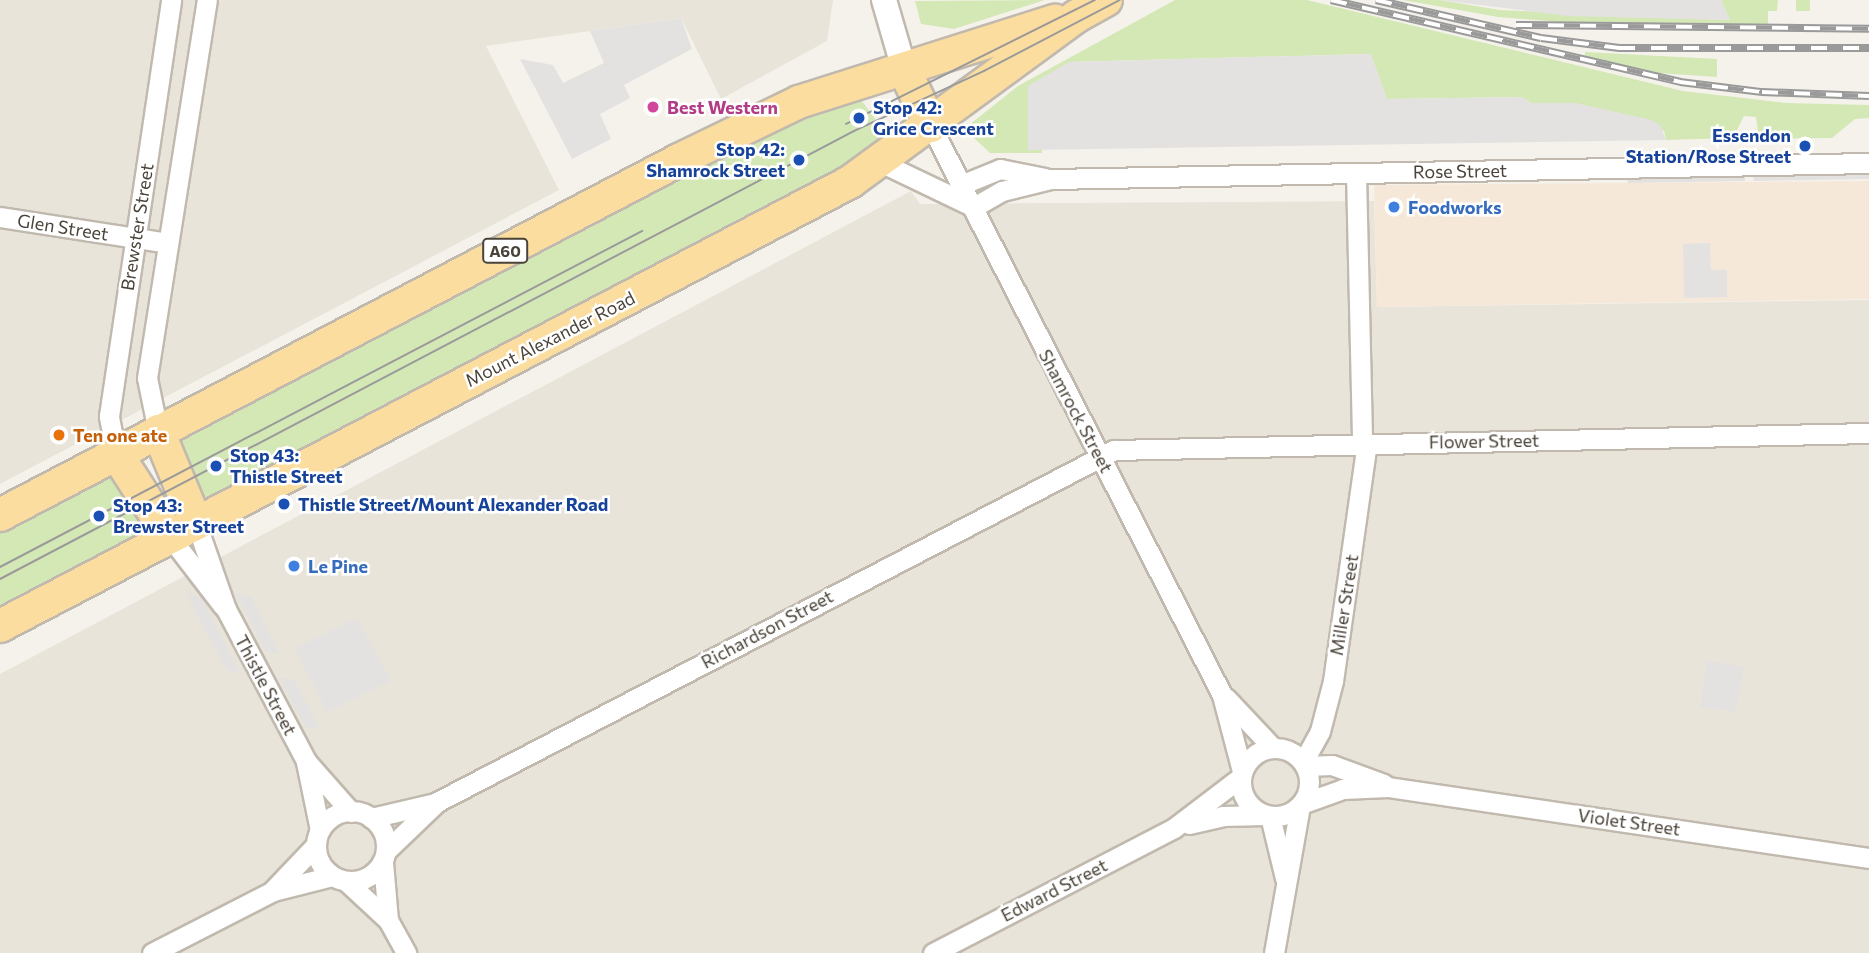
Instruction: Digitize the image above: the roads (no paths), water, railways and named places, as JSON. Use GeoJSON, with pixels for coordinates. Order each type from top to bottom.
{"type":"FeatureCollection","features":[{"type":"Feature","properties":{"kind":"main road","name":"Mount Alexander Road"},"geometry":{"type":"LineString","coordinates":[[0,626],[813,202],[880,162],[1077,16],[1106,0]]}},
{"type":"Feature","properties":{"kind":"main road","name":"Mount Alexander Road"},"geometry":{"type":"LineString","coordinates":[[0,515],[699,150],[826,91],[1077,16]]}},
{"type":"Feature","properties":{"kind":"main road"},"geometry":{"type":"LineString","coordinates":[[904,69],[931,126]]}},
{"type":"Feature","properties":{"kind":"main road"},"geometry":{"type":"LineString","coordinates":[[158,431],[183,530]]}},
{"type":"Feature","properties":{"kind":"main road"},"geometry":{"type":"LineString","coordinates":[[116,453],[183,530]]}},
{"type":"Feature","properties":{"kind":"street","name":"Brewster Street"},"geometry":{"type":"LineString","coordinates":[[116,453],[109,416],[171,0]]}},
{"type":"Feature","properties":{"kind":"street","name":"Brewster Street"},"geometry":{"type":"LineString","coordinates":[[158,431],[146,386],[207,0]]}},
{"type":"Feature","properties":{"kind":"street"},"geometry":{"type":"LineString","coordinates":[[884,0],[904,69]]}},
{"type":"Feature","properties":{"kind":"street","name":"Shamrock Street"},"geometry":{"type":"LineString","coordinates":[[931,126],[963,184],[1018,303],[1222,695],[1242,774]]}},
{"type":"Feature","properties":{"kind":"street"},"geometry":{"type":"LineString","coordinates":[[880,162],[974,208]]}},
{"type":"Feature","properties":{"kind":"street","name":"Rose Street"},"geometry":{"type":"LineString","coordinates":[[963,184],[1000,169],[1051,179],[1869,163]]}},
{"type":"Feature","properties":{"kind":"street","name":"Miller Street"},"geometry":{"type":"LineString","coordinates":[[1304,764],[1320,731],[1333,681],[1364,443],[1356,173]]}},
{"type":"Feature","properties":{"kind":"street","name":"Rose Street"},"geometry":{"type":"LineString","coordinates":[[974,208],[1002,191],[1051,179]]}},
{"type":"Feature","properties":{"kind":"street","name":"Glen Street"},"geometry":{"type":"LineString","coordinates":[[0,217],[168,243]]}},
{"type":"Feature","properties":{"kind":"street","name":"Flower Street"},"geometry":{"type":"LineString","coordinates":[[1099,455],[1140,447],[1869,433]]}},
{"type":"Feature","properties":{"kind":"street","name":"Richardson Street"},"geometry":{"type":"LineString","coordinates":[[371,818],[435,803],[1099,455]]}},
{"type":"Feature","properties":{"kind":"street","name":"Thistle Street"},"geometry":{"type":"LineString","coordinates":[[183,530],[226,609]]}},
{"type":"Feature","properties":{"kind":"street","name":"Thistle Street"},"geometry":{"type":"LineString","coordinates":[[183,530],[306,761],[351,811]]}},
{"type":"Feature","properties":{"kind":"street","name":"Shamrock Street"},"geometry":{"type":"LineString","coordinates":[[1222,695],[1272,747]]}},
{"type":"Feature","properties":{"kind":"street"},"geometry":{"type":"LineString","coordinates":[[1274,953],[1285,879],[1295,853],[1301,804],[1308,789],[1304,764],[1287,750],[1272,747],[1254,755],[1242,774],[1245,799],[1268,816],[1285,879]]}},
{"type":"Feature","properties":{"kind":"street","name":"Thistle Street"},"geometry":{"type":"LineString","coordinates":[[306,761],[318,838]]}},
{"type":"Feature","properties":{"kind":"street","name":"Violet Street"},"geometry":{"type":"LineString","coordinates":[[1304,764],[1337,766],[1368,775],[1388,787]]}},
{"type":"Feature","properties":{"kind":"street","name":"Edward Street"},"geometry":{"type":"LineString","coordinates":[[933,953],[1174,828],[1242,774]]}},
{"type":"Feature","properties":{"kind":"street","name":"Violet Street"},"geometry":{"type":"LineString","coordinates":[[1301,804],[1342,789],[1388,787],[1869,858]]}},
{"type":"Feature","properties":{"kind":"street","name":"Richardson Street"},"geometry":{"type":"LineString","coordinates":[[384,857],[435,803]]}},
{"type":"Feature","properties":{"kind":"street"},"geometry":{"type":"LineString","coordinates":[[1268,816],[1286,814],[1301,804]]}},
{"type":"Feature","properties":{"kind":"street"},"geometry":{"type":"LineString","coordinates":[[273,891],[333,817],[351,811],[371,818],[383,832],[388,920]]}},
{"type":"Feature","properties":{"kind":"street","name":"Edward Street"},"geometry":{"type":"LineString","coordinates":[[1174,828],[1223,816],[1268,816]]}},
{"type":"Feature","properties":{"kind":"street"},"geometry":{"type":"LineString","coordinates":[[318,838],[323,868],[388,920],[405,953]]}},
{"type":"Feature","properties":{"kind":"street"},"geometry":{"type":"LineString","coordinates":[[152,953],[273,891],[339,879],[368,878],[384,857]]}},
{"type":"Feature","properties":{"kind":"tram line"},"geometry":{"type":"LineString","coordinates":[[846,124],[1095,0]]}},
{"type":"Feature","properties":{"kind":"tram line"},"geometry":{"type":"LineString","coordinates":[[0,579],[854,131],[984,71],[1120,0]]}},
{"type":"Feature","properties":{"kind":"tram line"},"geometry":{"type":"LineString","coordinates":[[0,567],[642,231]]}},
{"type":"Feature","properties":{"kind":"railway"},"geometry":{"type":"LineString","coordinates":[[1331,0],[1680,82],[1762,92],[1869,96]]}},
{"type":"Feature","properties":{"kind":"railway"},"geometry":{"type":"LineString","coordinates":[[1376,0],[1541,38],[1619,48],[1869,48]]}},
{"type":"Feature","properties":{"kind":"railway"},"geometry":{"type":"LineString","coordinates":[[1516,25],[1869,29]]}},
{"type":"Feature","properties":{"kind":"place","name":"Best Western"},"geometry":{"type":"Point","coordinates":[653,107]}},
{"type":"Feature","properties":{"kind":"place","name":"Stop 42: Grice Crescent"},"geometry":{"type":"Point","coordinates":[859,118]}},
{"type":"Feature","properties":{"kind":"place","name":"Essendon Station/Rose Street"},"geometry":{"type":"Point","coordinates":[1805,146]}},
{"type":"Feature","properties":{"kind":"place","name":"Stop 42: Shamrock Street"},"geometry":{"type":"Point","coordinates":[799,160]}},
{"type":"Feature","properties":{"kind":"place","name":"Foodworks"},"geometry":{"type":"Point","coordinates":[1394,207]}},
{"type":"Feature","properties":{"kind":"place","name":"Ten one ate"},"geometry":{"type":"Point","coordinates":[59,435]}},
{"type":"Feature","properties":{"kind":"place","name":"Stop 43: Thistle Street"},"geometry":{"type":"Point","coordinates":[216,466]}},
{"type":"Feature","properties":{"kind":"place","name":"Thistle Street/Mount Alexander Road"},"geometry":{"type":"Point","coordinates":[284,504]}},
{"type":"Feature","properties":{"kind":"place","name":"Stop 43: Brewster Street"},"geometry":{"type":"Point","coordinates":[99,516]}},
{"type":"Feature","properties":{"kind":"place","name":"Le Pine"},"geometry":{"type":"Point","coordinates":[294,566]}}]}
